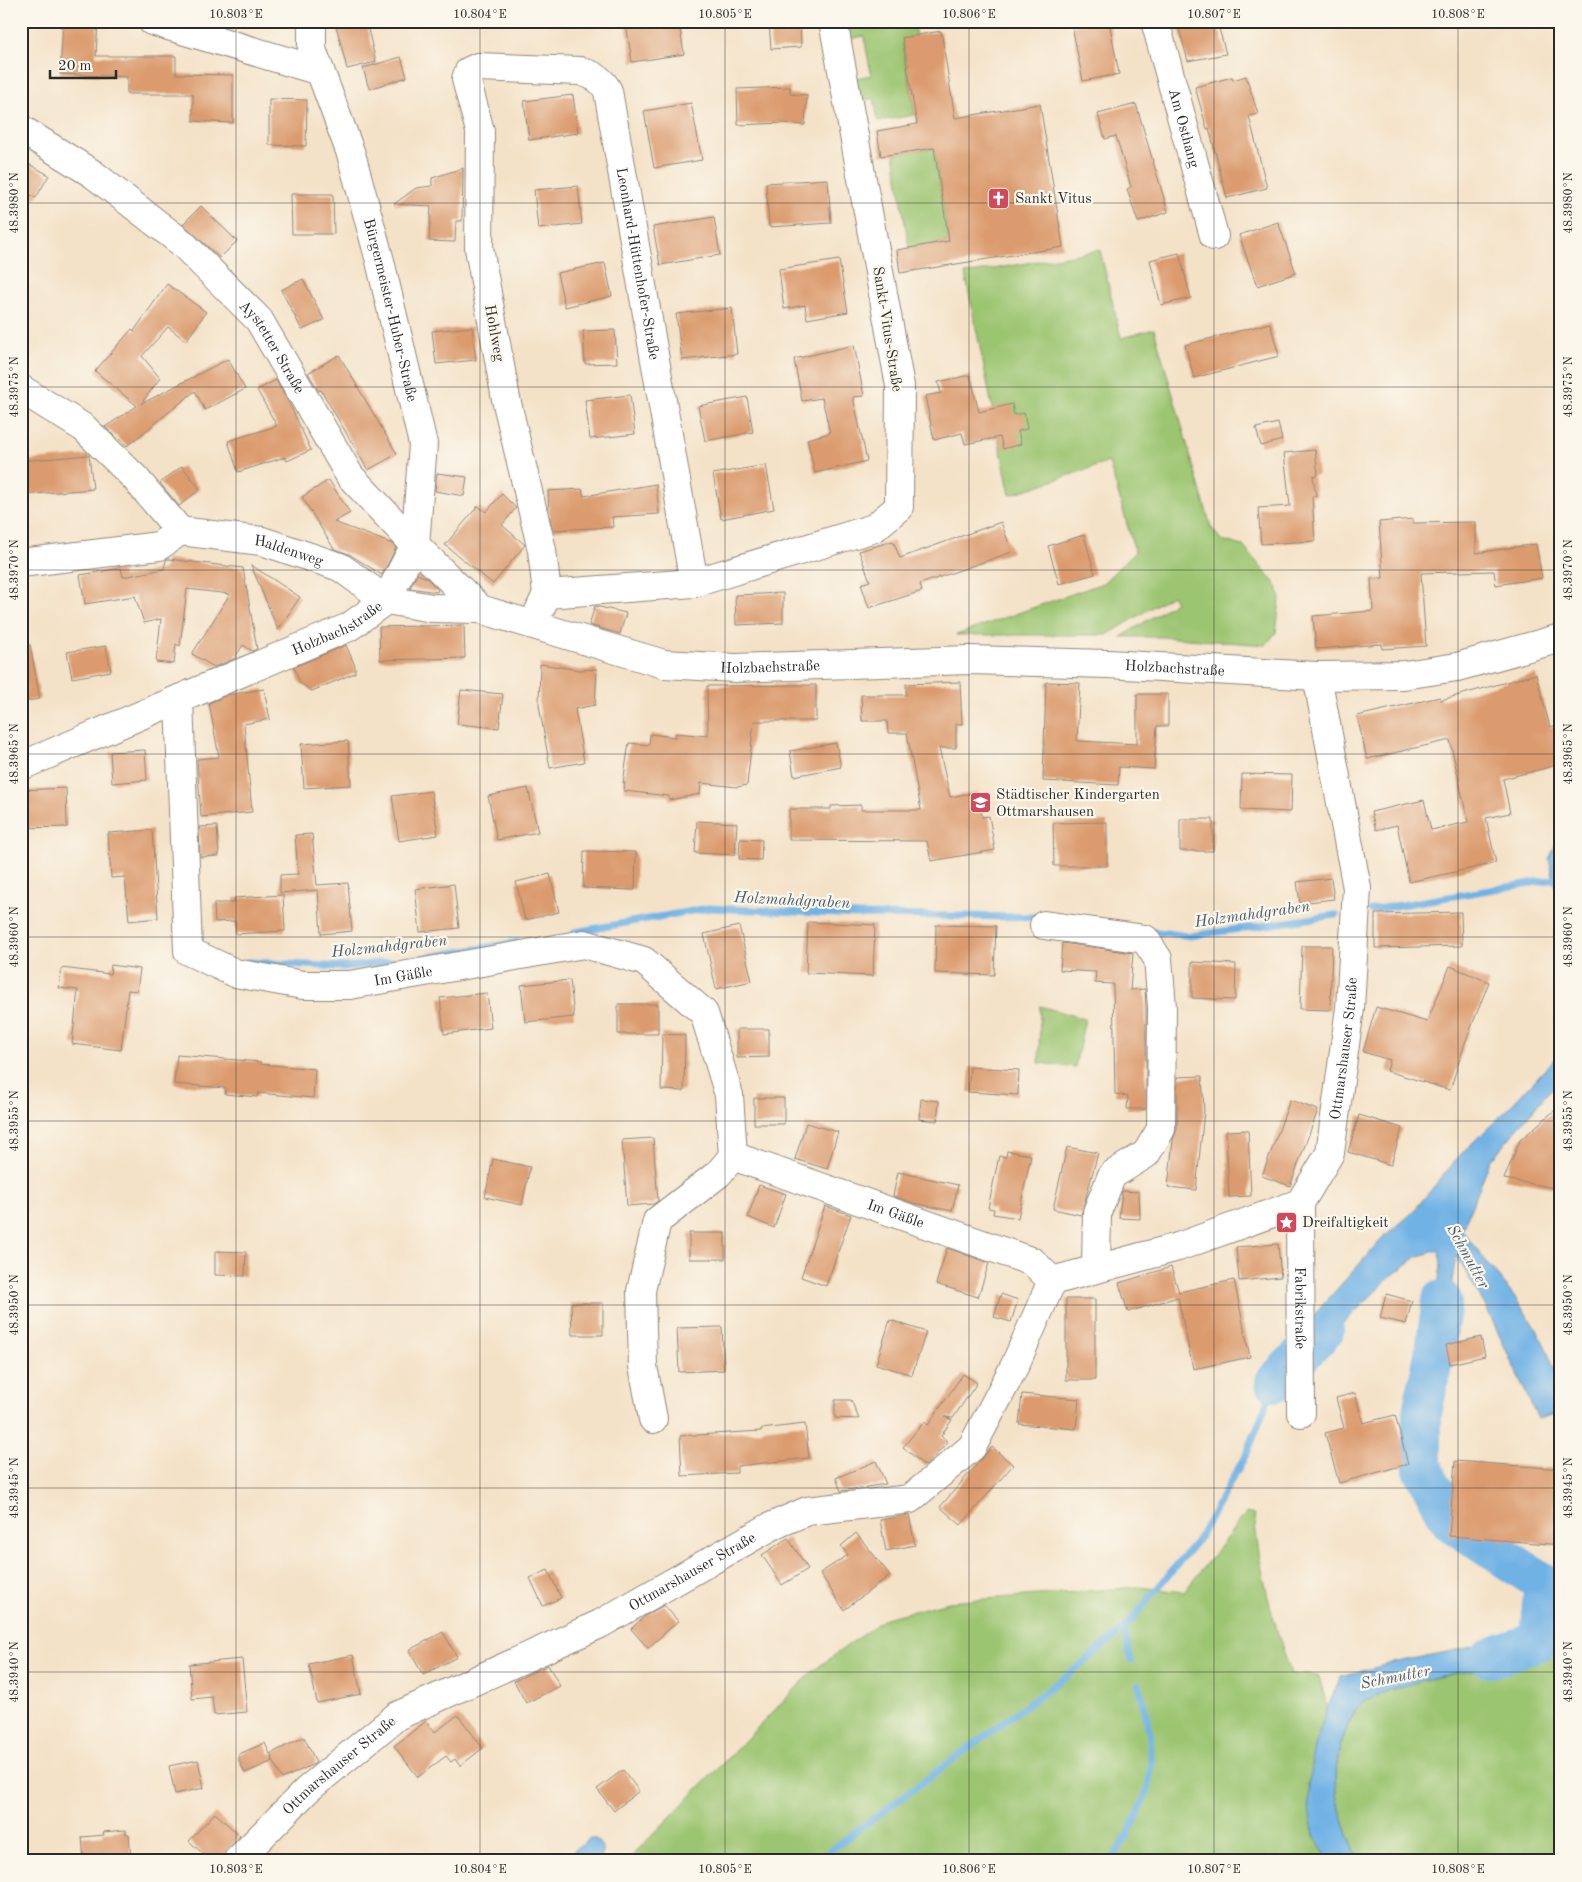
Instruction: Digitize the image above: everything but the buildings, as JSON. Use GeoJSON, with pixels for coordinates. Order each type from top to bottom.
{"type":"FeatureCollection","features":[{"type":"Feature","properties":{"kind":"street"},"geometry":{"type":"LineString","coordinates":[[152,21],[320,71]]}},
{"type":"Feature","properties":{"kind":"street","name":"Bürgermeister-Huber-Straße"},"geometry":{"type":"LineString","coordinates":[[312,21],[312,49],[351,154],[380,260],[423,444],[414,545],[386,600]]}},
{"type":"Feature","properties":{"kind":"street","name":"Sankt-Vitus-Straße"},"geometry":{"type":"LineString","coordinates":[[546,594],[694,583],[874,528],[899,507],[900,386],[833,21]]}},
{"type":"Feature","properties":{"kind":"street","name":"Am Osthang"},"geometry":{"type":"LineString","coordinates":[[1155,21],[1214,236]]}},
{"type":"Feature","properties":{"kind":"street","name":"Leonhard-Hüttenhofer-Straße"},"geometry":{"type":"LineString","coordinates":[[468,71],[478,67],[580,72],[592,74],[604,82],[608,90],[694,583]]}},
{"type":"Feature","properties":{"kind":"street","name":"Hohlweg"},"geometry":{"type":"LineString","coordinates":[[468,71],[466,79],[480,131],[479,248],[506,398],[542,550],[546,594]]}},
{"type":"Feature","properties":{"kind":"street","name":"Aystetter Straße"},"geometry":{"type":"LineString","coordinates":[[21,129],[93,174],[182,242],[259,320],[350,476],[414,545],[480,608]]}},
{"type":"Feature","properties":{"kind":"street"},"geometry":{"type":"LineString","coordinates":[[21,389],[84,428],[135,478],[180,531],[159,546],[21,563]]}},
{"type":"Feature","properties":{"kind":"street","name":"Haldenweg"},"geometry":{"type":"LineString","coordinates":[[180,531],[262,541],[340,567],[386,600]]}},
{"type":"Feature","properties":{"kind":"street"},"geometry":{"type":"LineString","coordinates":[[532,626],[546,594]]}},
{"type":"Feature","properties":{"kind":"street","name":"Holzbachstraße"},"geometry":{"type":"LineString","coordinates":[[21,766],[349,627],[386,600],[432,608],[480,608],[532,626],[664,664],[735,668],[969,660],[1108,664],[1317,676],[1404,675],[1458,666],[1561,638]]}},
{"type":"Feature","properties":{"kind":"street","name":"Ottmarshauser Straße"},"geometry":{"type":"LineString","coordinates":[[1300,1203],[1330,1153],[1350,1008],[1357,888],[1317,676]]}},
{"type":"Feature","properties":{"kind":"street","name":"Im Gäßle"},"geometry":{"type":"LineString","coordinates":[[179,699],[188,951],[235,974],[302,985],[350,985],[584,944],[644,961],[704,1014],[729,1095],[733,1156],[1033,1262],[1052,1281]]}},
{"type":"Feature","properties":{"kind":"street"},"geometry":{"type":"LineString","coordinates":[[1044,925],[1144,939],[1158,959],[1162,1007],[1161,1129],[1146,1154],[1112,1175],[1097,1212],[1096,1269]]}},
{"type":"Feature","properties":{"kind":"street"},"geometry":{"type":"LineString","coordinates":[[653,1419],[643,1366],[641,1291],[657,1220],[718,1174],[733,1156]]}},
{"type":"Feature","properties":{"kind":"street"},"geometry":{"type":"LineString","coordinates":[[1052,1281],[1178,1247],[1300,1203]]}},
{"type":"Feature","properties":{"kind":"street","name":"Fabrikstraße"},"geometry":{"type":"LineString","coordinates":[[1300,1203],[1299,1318],[1301,1413]]}},
{"type":"Feature","properties":{"kind":"street","name":"Ottmarshauser Straße"},"geometry":{"type":"LineString","coordinates":[[237,1861],[308,1790],[397,1716],[600,1624],[770,1527],[807,1510],[910,1499],[972,1447],[1015,1365],[1052,1281]]}},
{"type":"Feature","properties":{"kind":"green space"},"geometry":{"type":"Polygon","coordinates":[[[847,21],[913,21],[916,36],[902,38],[915,115],[878,121],[874,98],[859,101],[856,78],[871,75],[864,36],[850,39],[847,21]]]}},
{"type":"Feature","properties":{"kind":"green space"},"geometry":{"type":"Polygon","coordinates":[[[934,148],[949,241],[909,248],[894,154],[934,148]]]}},
{"type":"Feature","properties":{"kind":"green space"},"geometry":{"type":"Polygon","coordinates":[[[1100,250],[1121,338],[1154,329],[1211,527],[1221,540],[1243,546],[1277,586],[1280,599],[1276,633],[1265,645],[1163,637],[1121,637],[1176,602],[1172,595],[1107,635],[956,635],[1103,583],[1135,552],[1109,462],[1010,495],[965,274],[1100,250]]]}},
{"type":"Feature","properties":{"kind":"green space"},"geometry":{"type":"Polygon","coordinates":[[[1040,1006],[1085,1019],[1075,1067],[1039,1063],[1040,1006]]]}},
{"type":"Feature","properties":{"kind":"green space"},"geometry":{"type":"Polygon","coordinates":[[[1246,1513],[1254,1515],[1268,1596],[1291,1674],[1319,1676],[1327,1707],[1308,1785],[1314,1835],[1329,1861],[627,1861],[813,1671],[885,1618],[949,1602],[1138,1587],[1184,1592],[1246,1513]]]}},
{"type":"Feature","properties":{"kind":"green space"},"geometry":{"type":"Polygon","coordinates":[[[1548,1639],[1561,1642],[1561,1861],[1359,1861],[1342,1817],[1336,1787],[1336,1772],[1342,1741],[1356,1710],[1366,1701],[1380,1694],[1419,1681],[1460,1672],[1529,1661],[1545,1651],[1548,1639]]]}},
{"type":"Feature","properties":{"kind":"water"},"geometry":{"type":"Polygon","coordinates":[[[1561,833],[1561,908],[1549,859],[1561,833]]]}},
{"type":"Feature","properties":{"kind":"water"},"geometry":{"type":"Polygon","coordinates":[[[1561,1052],[1561,1077],[1490,1161],[1462,1230],[1511,1293],[1540,1337],[1551,1360],[1558,1385],[1561,1412],[1538,1419],[1487,1309],[1456,1255],[1441,1355],[1429,1353],[1441,1264],[1439,1250],[1418,1256],[1390,1277],[1312,1355],[1311,1318],[1382,1239],[1411,1214],[1461,1154],[1507,1110],[1561,1052]]]}},
{"type":"Feature","properties":{"kind":"water"},"geometry":{"type":"Polygon","coordinates":[[[1514,1639],[1548,1639],[1545,1651],[1529,1661],[1460,1672],[1419,1681],[1380,1694],[1366,1701],[1356,1710],[1342,1741],[1336,1772],[1336,1787],[1342,1817],[1359,1861],[1329,1861],[1314,1834],[1310,1814],[1310,1774],[1319,1733],[1341,1676],[1406,1660],[1514,1639]]]}},
{"type":"Feature","properties":{"kind":"water"},"geometry":{"type":"Polygon","coordinates":[[[590,1838],[596,1839],[602,1847],[602,1857],[597,1861],[570,1861],[575,1849],[590,1838]]]}},
{"type":"Feature","properties":{"kind":"waterway","name":"Holzmahdgraben"},"geometry":{"type":"LineString","coordinates":[[1371,910],[1561,878]]}},
{"type":"Feature","properties":{"kind":"waterway","name":"Holzmahdgraben"},"geometry":{"type":"LineString","coordinates":[[575,932],[709,908],[860,915],[1042,917]]}},
{"type":"Feature","properties":{"kind":"waterway","name":"Holzmahdgraben"},"geometry":{"type":"LineString","coordinates":[[1150,931],[1190,936],[1336,915]]}},
{"type":"Feature","properties":{"kind":"waterway","name":"Holzmahdgraben"},"geometry":{"type":"LineString","coordinates":[[248,962],[344,967],[416,959],[518,942]]}},
{"type":"Feature","properties":{"kind":"waterway"},"geometry":{"type":"LineString","coordinates":[[1442,1300],[1435,1350],[1422,1413],[1422,1467],[1451,1522],[1543,1583]]}},
{"type":"Feature","properties":{"kind":"waterway"},"geometry":{"type":"LineString","coordinates":[[1275,1382],[1324,1331]]}},
{"type":"Feature","properties":{"kind":"waterway"},"geometry":{"type":"LineString","coordinates":[[816,1861],[1069,1674],[1124,1629],[1199,1538],[1248,1451],[1275,1382]]}},
{"type":"Feature","properties":{"kind":"waterway","name":"Schmutter"},"geometry":{"type":"LineString","coordinates":[[1490,1658],[1539,1641],[1543,1590]]}},
{"type":"Feature","properties":{"kind":"waterway"},"geometry":{"type":"LineString","coordinates":[[1124,1629],[1131,1660]]}},
{"type":"Feature","properties":{"kind":"waterway"},"geometry":{"type":"LineString","coordinates":[[1111,1861],[1137,1815],[1150,1777],[1150,1736],[1139,1685]]}},
{"type":"Feature","properties":{"kind":"place","name":"Sankt Vitus"},"geometry":{"type":"Point","coordinates":[999,198]}},
{"type":"Feature","properties":{"kind":"place","name":"Städtischer Kindergarten Ottmarshausen"},"geometry":{"type":"Point","coordinates":[980,803]}},
{"type":"Feature","properties":{"kind":"place","name":"Dreifaltigkeit"},"geometry":{"type":"Point","coordinates":[1286,1222]}}]}
